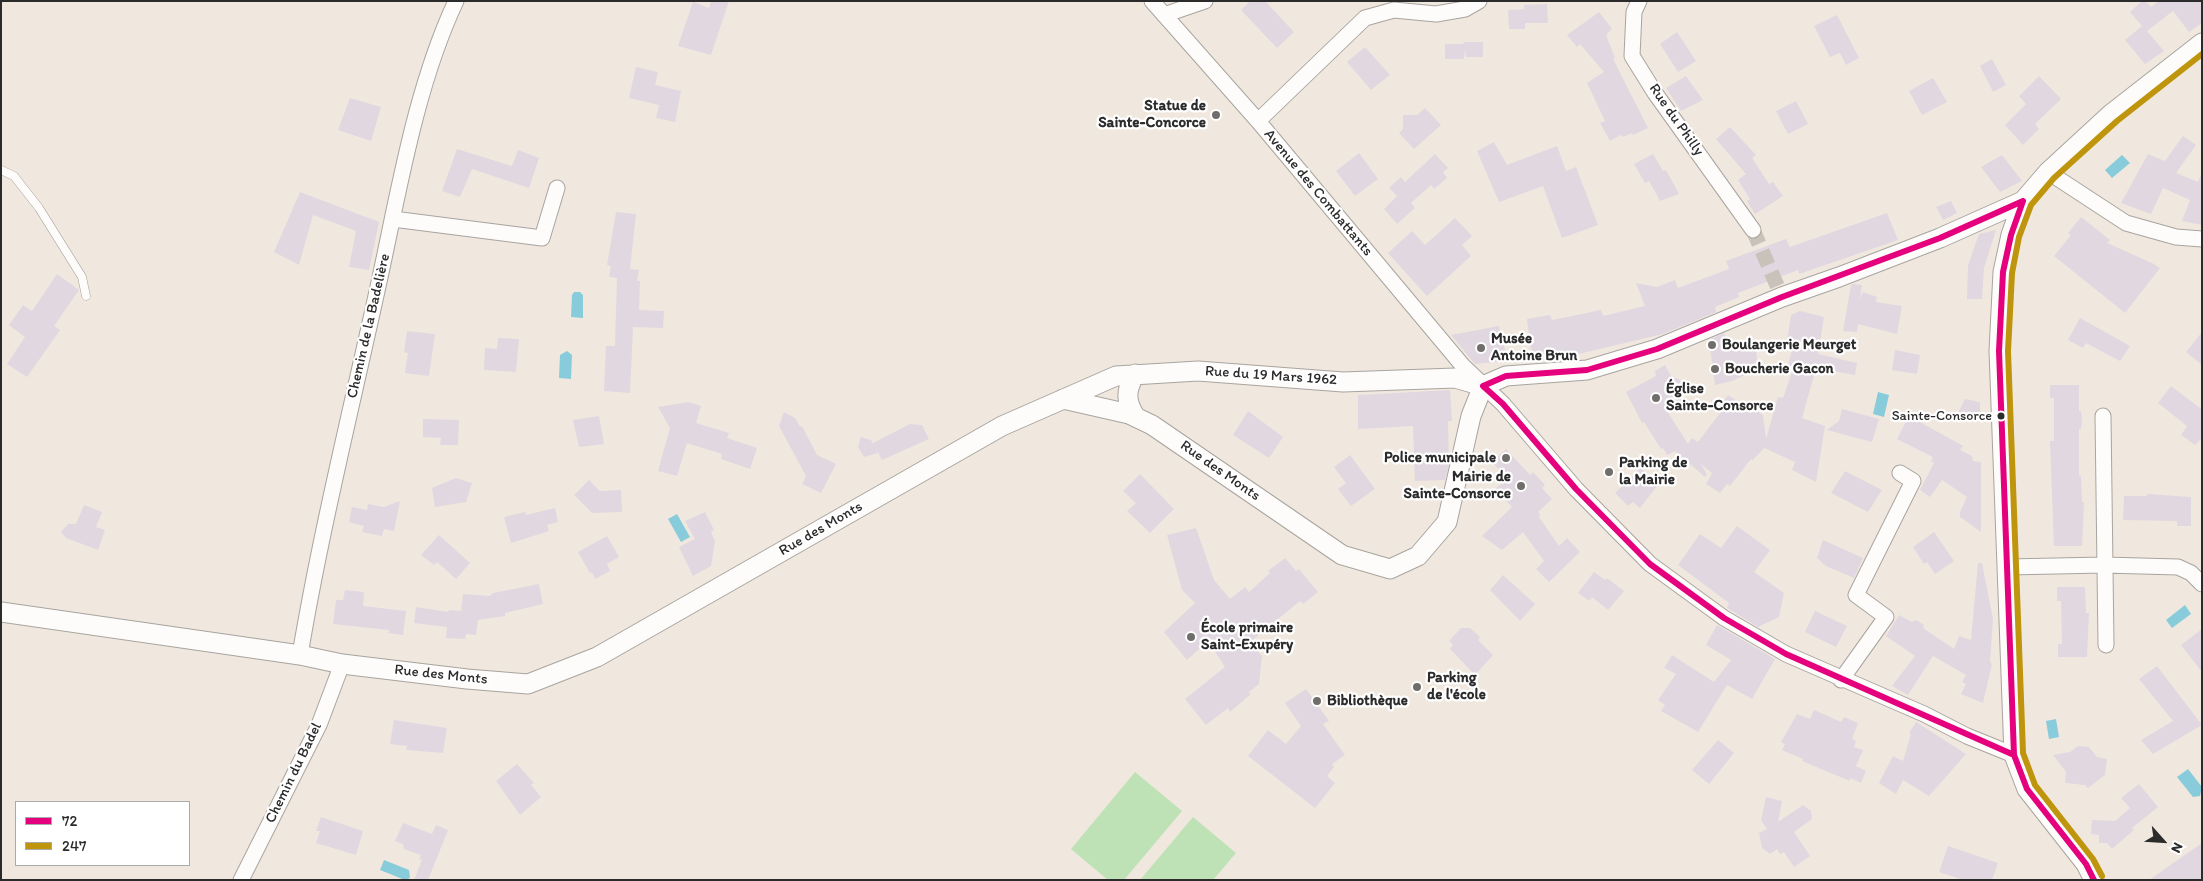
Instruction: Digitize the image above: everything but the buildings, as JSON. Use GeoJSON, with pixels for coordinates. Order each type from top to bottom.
{"type":"FeatureCollection","features":[{"type":"Feature","properties":{"kind":"street","name":"Chemin de la Badelière"},"geometry":{"type":"LineString","coordinates":[[300,656],[315,567],[416,117],[447,20],[456,1]]}},
{"type":"Feature","properties":{"kind":"street","name":"Avenue des Combattants"},"geometry":{"type":"LineString","coordinates":[[1152,1],[1258,121],[1463,366],[1503,404],[1576,489],[1650,564],[1724,618],[1786,654],[2014,755]]}},
{"type":"Feature","properties":{"kind":"street"},"geometry":{"type":"LineString","coordinates":[[1164,15],[1205,1]]}},
{"type":"Feature","properties":{"kind":"street"},"geometry":{"type":"LineString","coordinates":[[1258,121],[1365,18],[1394,10],[1436,14],[1465,9],[1479,1]]}},
{"type":"Feature","properties":{"kind":"street","name":"Rue du Philly"},"geometry":{"type":"LineString","coordinates":[[1639,1],[1634,12],[1632,56],[1655,93],[1752,230]]}},
{"type":"Feature","properties":{"kind":"street"},"geometry":{"type":"LineString","coordinates":[[2094,880],[2086,864],[2027,789],[2014,755],[1999,351],[2004,272],[2010,235],[2022,201],[2048,172],[2111,114],[2202,43]]}},
{"type":"Feature","properties":{"kind":"street"},"geometry":{"type":"LineString","coordinates":[[2048,172],[2126,223],[2176,237],[2202,238]]}},
{"type":"Feature","properties":{"kind":"street"},"geometry":{"type":"LineString","coordinates":[[393,219],[542,238],[557,188]]}},
{"type":"Feature","properties":{"kind":"street"},"geometry":{"type":"LineString","coordinates":[[1483,386],[1506,376],[1587,370],[1657,349],[1782,297],[1839,278],[1940,238],[2022,201]]}},
{"type":"Feature","properties":{"kind":"street","name":"Rue du 19 Mars 1962"},"geometry":{"type":"LineString","coordinates":[[1063,399],[1116,376],[1198,370],[1343,382],[1455,378],[1483,386]]}},
{"type":"Feature","properties":{"kind":"street"},"geometry":{"type":"LineString","coordinates":[[1135,374],[1129,385],[1127,397],[1135,416]]}},
{"type":"Feature","properties":{"kind":"street","name":"Rue des Monts"},"geometry":{"type":"LineString","coordinates":[[1,612],[300,656],[342,664],[467,679],[528,684],[597,657],[1002,426],[1063,399],[1135,416],[1172,437],[1342,555],[1390,569],[1418,556],[1447,522],[1471,416],[1483,386]]}},
{"type":"Feature","properties":{"kind":"street"},"geometry":{"type":"LineString","coordinates":[[2103,416],[2106,645]]}},
{"type":"Feature","properties":{"kind":"street"},"geometry":{"type":"LineString","coordinates":[[1841,680],[1886,617],[1856,594],[1913,481],[1900,473]]}},
{"type":"Feature","properties":{"kind":"street"},"geometry":{"type":"LineString","coordinates":[[2007,567],[2104,565],[2178,567],[2191,573],[2202,584]]}},
{"type":"Feature","properties":{"kind":"street","name":"Chemin du Badel"},"geometry":{"type":"LineString","coordinates":[[241,880],[319,725],[342,664]]}},
{"type":"Feature","properties":{"kind":"lane"},"geometry":{"type":"LineString","coordinates":[[1,170],[14,176],[39,208],[82,277],[86,296]]}},
{"type":"Feature","properties":{"kind":"green space"},"geometry":{"type":"Polygon","coordinates":[[[1135,772],[1182,811],[1124,880],[1108,880],[1071,849],[1135,772]]]}},
{"type":"Feature","properties":{"kind":"green space"},"geometry":{"type":"Polygon","coordinates":[[[1193,817],[1236,853],[1213,880],[1140,880],[1193,817]]]}},
{"type":"Feature","properties":{"kind":"water"},"geometry":{"type":"Polygon","coordinates":[[[2122,155],[2130,163],[2112,178],[2105,170],[2122,155]]]}},
{"type":"Feature","properties":{"kind":"water"},"geometry":{"type":"Polygon","coordinates":[[[574,292],[580,292],[583,295],[583,318],[571,317],[572,295],[574,292]]]}},
{"type":"Feature","properties":{"kind":"water"},"geometry":{"type":"Polygon","coordinates":[[[567,351],[572,355],[571,379],[559,378],[560,355],[567,351]]]}},
{"type":"Feature","properties":{"kind":"water"},"geometry":{"type":"Polygon","coordinates":[[[1878,392],[1889,395],[1884,417],[1873,414],[1878,392]]]}},
{"type":"Feature","properties":{"kind":"water"},"geometry":{"type":"Polygon","coordinates":[[[677,514],[690,537],[681,542],[668,519],[677,514]]]}},
{"type":"Feature","properties":{"kind":"water"},"geometry":{"type":"Polygon","coordinates":[[[2185,605],[2191,614],[2172,628],[2166,620],[2185,605]]]}},
{"type":"Feature","properties":{"kind":"water"},"geometry":{"type":"Polygon","coordinates":[[[2056,719],[2059,737],[2049,739],[2046,721],[2056,719]]]}},
{"type":"Feature","properties":{"kind":"water"},"geometry":{"type":"Polygon","coordinates":[[[2188,769],[2202,787],[2200,796],[2193,797],[2177,777],[2188,769]]]}},
{"type":"Feature","properties":{"kind":"water"},"geometry":{"type":"Polygon","coordinates":[[[384,860],[409,870],[410,878],[405,880],[380,870],[384,860]]]}},
{"type":"Feature","properties":{"kind":"tunnel"},"geometry":{"type":"LineString","coordinates":[[1753,230],[1782,297]]}},
{"type":"Feature","properties":{"kind":"transit line","name":"247"},"geometry":{"type":"LineString","coordinates":[[2102,876],[2093,859],[2035,785],[2023,753],[2008,351],[2012,273],[2019,237],[2031,205],[2054,178],[2117,121],[2202,54]]}},
{"type":"Feature","properties":{"kind":"transit line","name":"72"},"geometry":{"type":"LineString","coordinates":[[2023,201],[2011,235],[2003,272],[1999,351],[2014,755],[2027,789],[2086,864],[2094,880]]}},
{"type":"Feature","properties":{"kind":"transit line","name":"72"},"geometry":{"type":"LineString","coordinates":[[2014,755],[1786,654],[1724,618],[1650,564],[1576,489],[1503,404],[1483,386],[1506,376],[1587,370],[1657,349],[1782,297],[1940,238],[2023,201]]}},
{"type":"Feature","properties":{"kind":"place","name":"Statue de Sainte-Concorce"},"geometry":{"type":"Point","coordinates":[1216,115]}},
{"type":"Feature","properties":{"kind":"place","name":"Boulangerie Meurget"},"geometry":{"type":"Point","coordinates":[1712,345]}},
{"type":"Feature","properties":{"kind":"place","name":"Musée Antoine Brun"},"geometry":{"type":"Point","coordinates":[1481,348]}},
{"type":"Feature","properties":{"kind":"place","name":"Boucherie Gacon"},"geometry":{"type":"Point","coordinates":[1715,369]}},
{"type":"Feature","properties":{"kind":"place","name":"Église Sainte-Consorce"},"geometry":{"type":"Point","coordinates":[1656,398]}},
{"type":"Feature","properties":{"kind":"place","name":"Sainte-Consorce"},"geometry":{"type":"Point","coordinates":[2001,416]}},
{"type":"Feature","properties":{"kind":"place","name":"Police municipale"},"geometry":{"type":"Point","coordinates":[1506,458]}},
{"type":"Feature","properties":{"kind":"place","name":"Parking de la Mairie"},"geometry":{"type":"Point","coordinates":[1609,472]}},
{"type":"Feature","properties":{"kind":"place","name":"Mairie de Sainte-Consorce"},"geometry":{"type":"Point","coordinates":[1521,486]}},
{"type":"Feature","properties":{"kind":"place","name":"École primaire Saint-Exupéry"},"geometry":{"type":"Point","coordinates":[1191,637]}},
{"type":"Feature","properties":{"kind":"place","name":"Parking de l'école"},"geometry":{"type":"Point","coordinates":[1417,687]}},
{"type":"Feature","properties":{"kind":"place","name":"Bibliothèque"},"geometry":{"type":"Point","coordinates":[1317,701]}}]}
